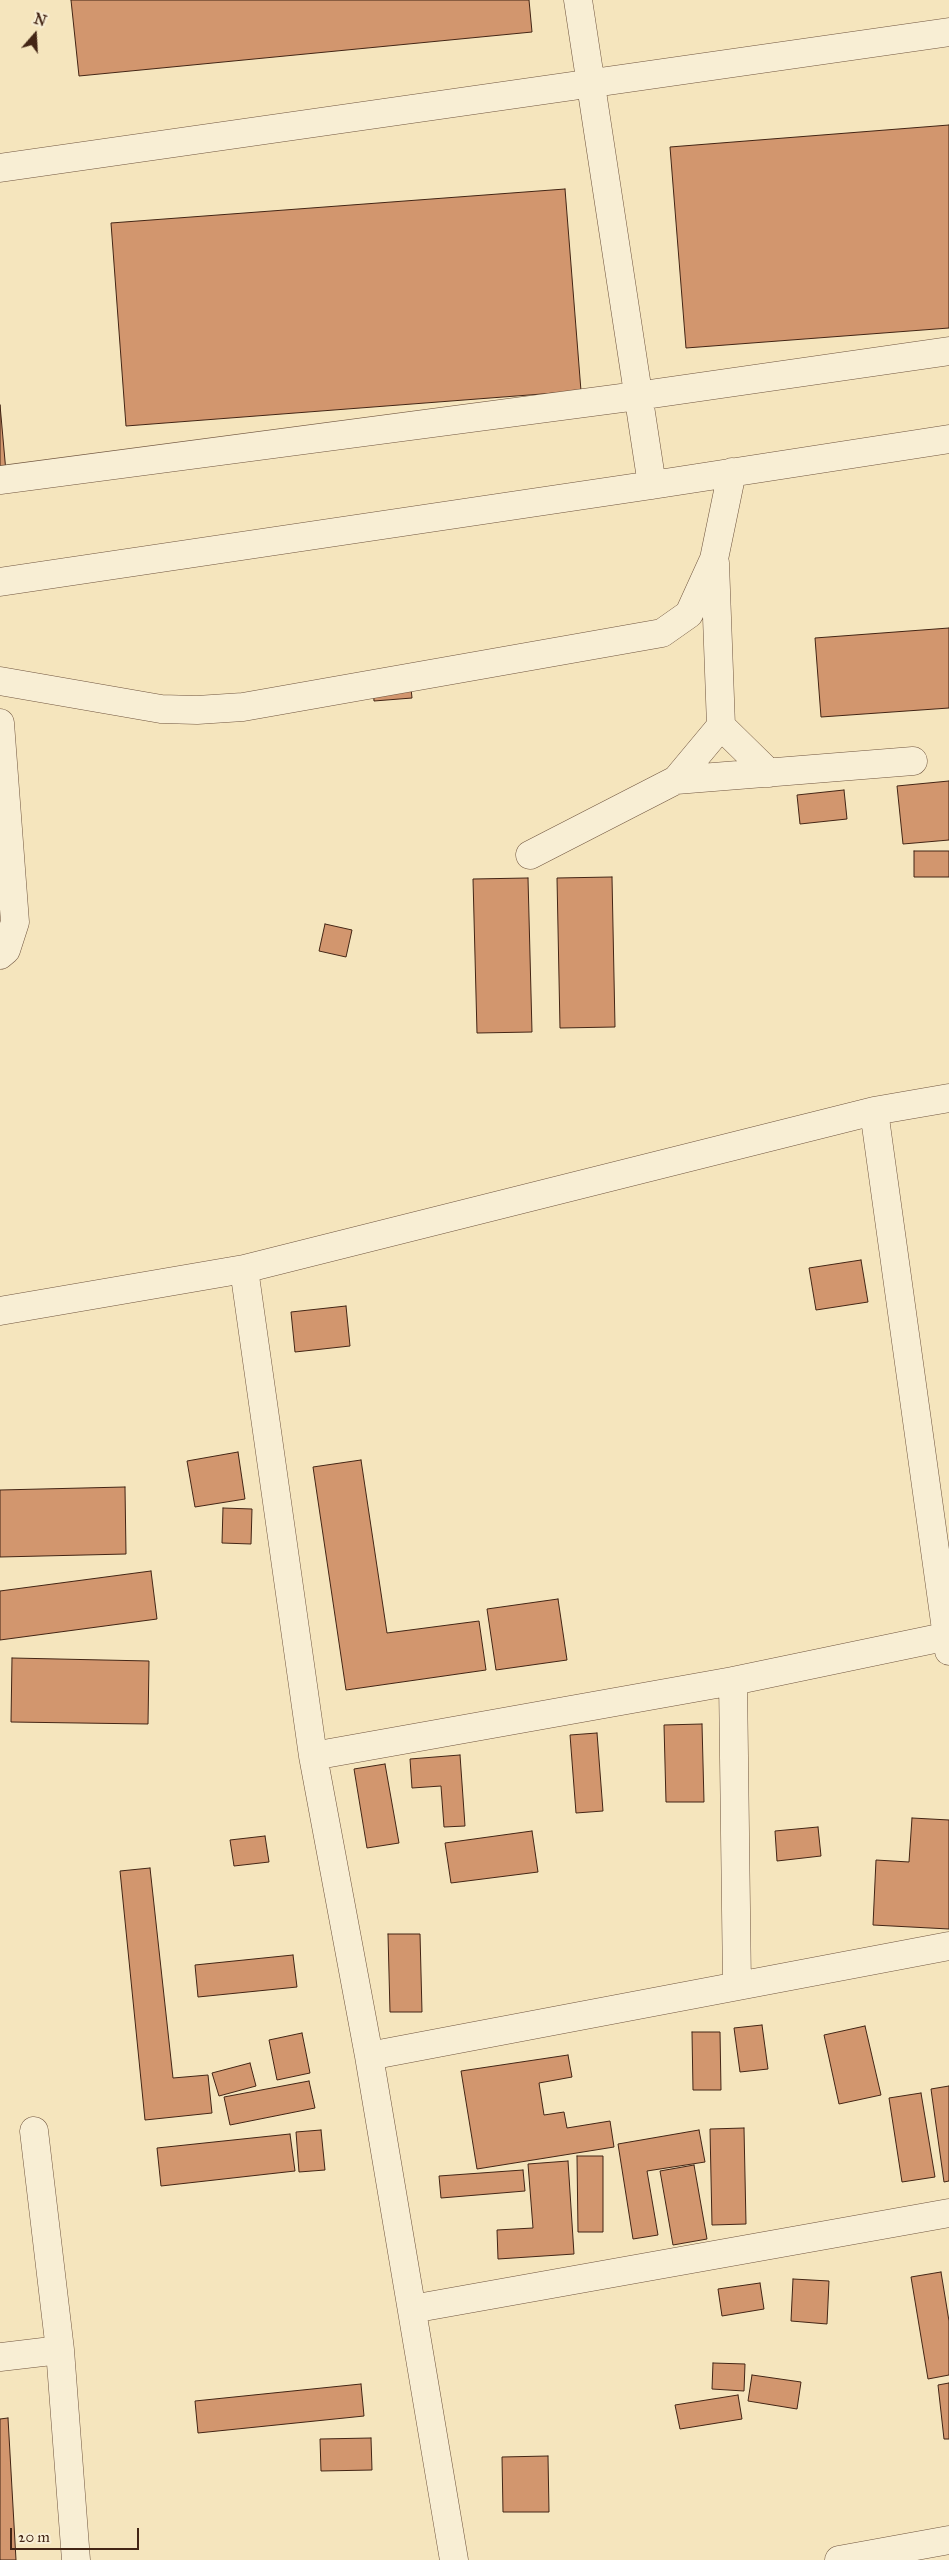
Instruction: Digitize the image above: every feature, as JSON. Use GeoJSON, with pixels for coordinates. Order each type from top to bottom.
{"type":"FeatureCollection","features":[{"type":"Feature","properties":{"kind":"street"},"geometry":{"type":"LineString","coordinates":[[578,0],[652,486]]}},
{"type":"Feature","properties":{"kind":"street"},"geometry":{"type":"LineString","coordinates":[[0,168],[949,32]]}},
{"type":"Feature","properties":{"kind":"street"},"geometry":{"type":"LineString","coordinates":[[0,480],[637,396],[949,351]]}},
{"type":"Feature","properties":{"kind":"street"},"geometry":{"type":"LineString","coordinates":[[0,582],[652,486],[949,439]]}},
{"type":"Feature","properties":{"kind":"street"},"geometry":{"type":"LineString","coordinates":[[0,681],[160,709],[198,710],[243,707],[662,633],[689,614],[714,559],[732,472]]}},
{"type":"Feature","properties":{"kind":"street"},"geometry":{"type":"LineString","coordinates":[[676,780],[721,726],[714,559]]}},
{"type":"Feature","properties":{"kind":"street"},"geometry":{"type":"LineString","coordinates":[[0,723],[15,922],[6,950],[0,955]]}},
{"type":"Feature","properties":{"kind":"street"},"geometry":{"type":"LineString","coordinates":[[721,726],[769,773]]}},
{"type":"Feature","properties":{"kind":"street"},"geometry":{"type":"LineString","coordinates":[[530,855],[676,780],[913,761]]}},
{"type":"Feature","properties":{"kind":"street"},"geometry":{"type":"LineString","coordinates":[[0,1312],[244,1269],[874,1111],[949,1098]]}},
{"type":"Feature","properties":{"kind":"street"},"geometry":{"type":"LineString","coordinates":[[313,1756],[948,1641],[874,1111]]}},
{"type":"Feature","properties":{"kind":"street"},"geometry":{"type":"LineString","coordinates":[[244,1269],[313,1756],[369,2056],[454,2560]]}},
{"type":"Feature","properties":{"kind":"street"},"geometry":{"type":"LineString","coordinates":[[733,1681],[737,1985]]}},
{"type":"Feature","properties":{"kind":"street"},"geometry":{"type":"LineString","coordinates":[[369,2056],[949,1946]]}},
{"type":"Feature","properties":{"kind":"street"},"geometry":{"type":"LineString","coordinates":[[34,2131],[60,2350],[76,2560]]}},
{"type":"Feature","properties":{"kind":"street"},"geometry":{"type":"LineString","coordinates":[[412,2309],[949,2213]]}},
{"type":"Feature","properties":{"kind":"street"},"geometry":{"type":"LineString","coordinates":[[0,2357],[60,2350]]}},
{"type":"Feature","properties":{"kind":"street"},"geometry":{"type":"LineString","coordinates":[[840,2560],[949,2540]]}},
{"type":"Feature","properties":{"kind":"building"},"geometry":{"type":"Polygon","coordinates":[[[71,0],[529,0],[532,32],[79,76],[71,0]]]}},
{"type":"Feature","properties":{"kind":"building"},"geometry":{"type":"Polygon","coordinates":[[[949,125],[949,328],[686,348],[670,147],[949,125]]]}},
{"type":"Feature","properties":{"kind":"building"},"geometry":{"type":"Polygon","coordinates":[[[565,189],[581,391],[126,426],[111,223],[565,189]]]}},
{"type":"Feature","properties":{"kind":"building"},"geometry":{"type":"Polygon","coordinates":[[[0,405],[6,472],[0,472],[0,405]]]}},
{"type":"Feature","properties":{"kind":"building"},"geometry":{"type":"Polygon","coordinates":[[[949,628],[949,708],[821,717],[815,638],[949,628]]]}},
{"type":"Feature","properties":{"kind":"building"},"geometry":{"type":"Polygon","coordinates":[[[409,669],[412,698],[374,701],[372,672],[409,669]]]}},
{"type":"Feature","properties":{"kind":"building"},"geometry":{"type":"Polygon","coordinates":[[[949,781],[949,840],[903,844],[897,786],[949,781]]]}},
{"type":"Feature","properties":{"kind":"building"},"geometry":{"type":"Polygon","coordinates":[[[844,790],[847,819],[800,824],[797,795],[844,790]]]}},
{"type":"Feature","properties":{"kind":"building"},"geometry":{"type":"Polygon","coordinates":[[[914,851],[949,851],[949,877],[914,877],[914,851]]]}},
{"type":"Feature","properties":{"kind":"building"},"geometry":{"type":"Polygon","coordinates":[[[612,877],[615,1027],[560,1028],[557,878],[612,877]]]}},
{"type":"Feature","properties":{"kind":"building"},"geometry":{"type":"Polygon","coordinates":[[[528,878],[532,1032],[477,1033],[473,879],[528,878]]]}},
{"type":"Feature","properties":{"kind":"building"},"geometry":{"type":"Polygon","coordinates":[[[325,924],[352,930],[346,957],[319,951],[325,924]]]}},
{"type":"Feature","properties":{"kind":"building"},"geometry":{"type":"Polygon","coordinates":[[[861,1260],[868,1302],[816,1310],[809,1268],[861,1260]]]}},
{"type":"Feature","properties":{"kind":"building"},"geometry":{"type":"Polygon","coordinates":[[[346,1306],[350,1346],[295,1352],[291,1312],[346,1306]]]}},
{"type":"Feature","properties":{"kind":"building"},"geometry":{"type":"Polygon","coordinates":[[[238,1452],[245,1499],[195,1507],[187,1461],[238,1452]]]}},
{"type":"Feature","properties":{"kind":"building"},"geometry":{"type":"Polygon","coordinates":[[[361,1460],[387,1633],[479,1621],[486,1670],[346,1690],[313,1467],[361,1460]]]}},
{"type":"Feature","properties":{"kind":"building"},"geometry":{"type":"Polygon","coordinates":[[[125,1487],[126,1554],[0,1557],[0,1490],[125,1487]]]}},
{"type":"Feature","properties":{"kind":"building"},"geometry":{"type":"Polygon","coordinates":[[[223,1508],[252,1509],[251,1544],[222,1543],[223,1508]]]}},
{"type":"Feature","properties":{"kind":"building"},"geometry":{"type":"Polygon","coordinates":[[[151,1571],[157,1619],[0,1640],[0,1591],[151,1571]]]}},
{"type":"Feature","properties":{"kind":"building"},"geometry":{"type":"Polygon","coordinates":[[[558,1599],[567,1660],[496,1670],[487,1609],[558,1599]]]}},
{"type":"Feature","properties":{"kind":"building"},"geometry":{"type":"Polygon","coordinates":[[[12,1658],[149,1661],[148,1724],[11,1722],[12,1658]]]}},
{"type":"Feature","properties":{"kind":"building"},"geometry":{"type":"Polygon","coordinates":[[[702,1724],[704,1802],[666,1802],[664,1725],[702,1724]]]}},
{"type":"Feature","properties":{"kind":"building"},"geometry":{"type":"Polygon","coordinates":[[[597,1733],[603,1811],[576,1813],[570,1735],[597,1733]]]}},
{"type":"Feature","properties":{"kind":"building"},"geometry":{"type":"Polygon","coordinates":[[[460,1755],[465,1826],[444,1827],[441,1786],[412,1788],[410,1759],[460,1755]]]}},
{"type":"Feature","properties":{"kind":"building"},"geometry":{"type":"Polygon","coordinates":[[[385,1764],[399,1843],[367,1848],[354,1769],[385,1764]]]}},
{"type":"Feature","properties":{"kind":"building"},"geometry":{"type":"Polygon","coordinates":[[[912,1818],[949,1820],[949,1929],[873,1925],[876,1860],[909,1862],[912,1818]]]}},
{"type":"Feature","properties":{"kind":"building"},"geometry":{"type":"Polygon","coordinates":[[[818,1827],[821,1856],[777,1861],[775,1831],[818,1827]]]}},
{"type":"Feature","properties":{"kind":"building"},"geometry":{"type":"Polygon","coordinates":[[[532,1831],[538,1872],[451,1883],[445,1843],[532,1831]]]}},
{"type":"Feature","properties":{"kind":"building"},"geometry":{"type":"Polygon","coordinates":[[[265,1836],[269,1862],[234,1866],[230,1840],[265,1836]]]}},
{"type":"Feature","properties":{"kind":"building"},"geometry":{"type":"Polygon","coordinates":[[[150,1868],[173,2078],[208,2075],[212,2113],[145,2120],[120,1871],[150,1868]]]}},
{"type":"Feature","properties":{"kind":"building"},"geometry":{"type":"Polygon","coordinates":[[[388,1934],[420,1934],[422,2012],[390,2012],[388,1934]]]}},
{"type":"Feature","properties":{"kind":"building"},"geometry":{"type":"Polygon","coordinates":[[[293,1955],[297,1987],[198,1997],[195,1965],[293,1955]]]}},
{"type":"Feature","properties":{"kind":"building"},"geometry":{"type":"Polygon","coordinates":[[[762,2025],[768,2069],[740,2072],[734,2028],[762,2025]]]}},
{"type":"Feature","properties":{"kind":"building"},"geometry":{"type":"Polygon","coordinates":[[[865,2026],[881,2095],[839,2104],[824,2035],[865,2026]]]}},
{"type":"Feature","properties":{"kind":"building"},"geometry":{"type":"Polygon","coordinates":[[[692,2032],[720,2032],[721,2090],[693,2090],[692,2032]]]}},
{"type":"Feature","properties":{"kind":"building"},"geometry":{"type":"Polygon","coordinates":[[[302,2033],[310,2073],[277,2080],[269,2040],[302,2033]]]}},
{"type":"Feature","properties":{"kind":"building"},"geometry":{"type":"Polygon","coordinates":[[[568,2055],[572,2077],[539,2083],[544,2115],[564,2112],[567,2128],[610,2121],[614,2147],[477,2169],[461,2071],[568,2055]]]}},
{"type":"Feature","properties":{"kind":"building"},"geometry":{"type":"Polygon","coordinates":[[[250,2063],[256,2086],[219,2096],[212,2073],[250,2063]]]}},
{"type":"Feature","properties":{"kind":"building"},"geometry":{"type":"Polygon","coordinates":[[[309,2081],[315,2108],[230,2125],[224,2097],[309,2081]]]}},
{"type":"Feature","properties":{"kind":"building"},"geometry":{"type":"Polygon","coordinates":[[[949,2086],[949,2181],[944,2182],[931,2089],[949,2086]]]}},
{"type":"Feature","properties":{"kind":"building"},"geometry":{"type":"Polygon","coordinates":[[[921,2093],[935,2177],[902,2182],[889,2098],[921,2093]]]}},
{"type":"Feature","properties":{"kind":"building"},"geometry":{"type":"Polygon","coordinates":[[[744,2128],[746,2224],[712,2225],[710,2129],[744,2128]]]}},
{"type":"Feature","properties":{"kind":"building"},"geometry":{"type":"Polygon","coordinates":[[[321,2130],[325,2170],[299,2172],[296,2132],[321,2130]]]}},
{"type":"Feature","properties":{"kind":"building"},"geometry":{"type":"Polygon","coordinates":[[[699,2130],[705,2162],[647,2171],[658,2235],[633,2239],[618,2144],[699,2130]]]}},
{"type":"Feature","properties":{"kind":"building"},"geometry":{"type":"Polygon","coordinates":[[[290,2134],[295,2171],[161,2186],[157,2148],[290,2134]]]}},
{"type":"Feature","properties":{"kind":"building"},"geometry":{"type":"Polygon","coordinates":[[[577,2156],[603,2156],[603,2232],[578,2232],[577,2156]]]}},
{"type":"Feature","properties":{"kind":"building"},"geometry":{"type":"Polygon","coordinates":[[[568,2161],[574,2254],[498,2259],[497,2230],[533,2228],[528,2164],[568,2161]]]}},
{"type":"Feature","properties":{"kind":"building"},"geometry":{"type":"Polygon","coordinates":[[[694,2165],[707,2239],[673,2245],[660,2171],[694,2165]]]}},
{"type":"Feature","properties":{"kind":"building"},"geometry":{"type":"Polygon","coordinates":[[[523,2170],[525,2191],[441,2198],[439,2176],[523,2170]]]}},
{"type":"Feature","properties":{"kind":"building"},"geometry":{"type":"Polygon","coordinates":[[[941,2272],[949,2321],[949,2375],[928,2379],[911,2277],[941,2272]]]}},
{"type":"Feature","properties":{"kind":"building"},"geometry":{"type":"Polygon","coordinates":[[[793,2279],[829,2281],[827,2324],[791,2321],[793,2279]]]}},
{"type":"Feature","properties":{"kind":"building"},"geometry":{"type":"Polygon","coordinates":[[[760,2283],[764,2309],[722,2316],[718,2289],[760,2283]]]}},
{"type":"Feature","properties":{"kind":"building"},"geometry":{"type":"Polygon","coordinates":[[[713,2363],[745,2364],[744,2391],[712,2389],[713,2363]]]}},
{"type":"Feature","properties":{"kind":"building"},"geometry":{"type":"Polygon","coordinates":[[[752,2375],[801,2382],[797,2409],[748,2401],[752,2375]]]}},
{"type":"Feature","properties":{"kind":"building"},"geometry":{"type":"Polygon","coordinates":[[[949,2383],[949,2439],[944,2439],[938,2385],[949,2383]]]}},
{"type":"Feature","properties":{"kind":"building"},"geometry":{"type":"Polygon","coordinates":[[[361,2384],[364,2416],[198,2433],[195,2401],[361,2384]]]}},
{"type":"Feature","properties":{"kind":"building"},"geometry":{"type":"Polygon","coordinates":[[[738,2395],[742,2419],[680,2429],[675,2405],[738,2395]]]}},
{"type":"Feature","properties":{"kind":"building"},"geometry":{"type":"Polygon","coordinates":[[[8,2418],[16,2560],[0,2560],[0,2419],[8,2418]]]}},
{"type":"Feature","properties":{"kind":"building"},"geometry":{"type":"Polygon","coordinates":[[[371,2438],[372,2470],[321,2471],[320,2439],[371,2438]]]}},
{"type":"Feature","properties":{"kind":"building"},"geometry":{"type":"Polygon","coordinates":[[[548,2456],[549,2512],[503,2512],[502,2457],[548,2456]]]}}]}
